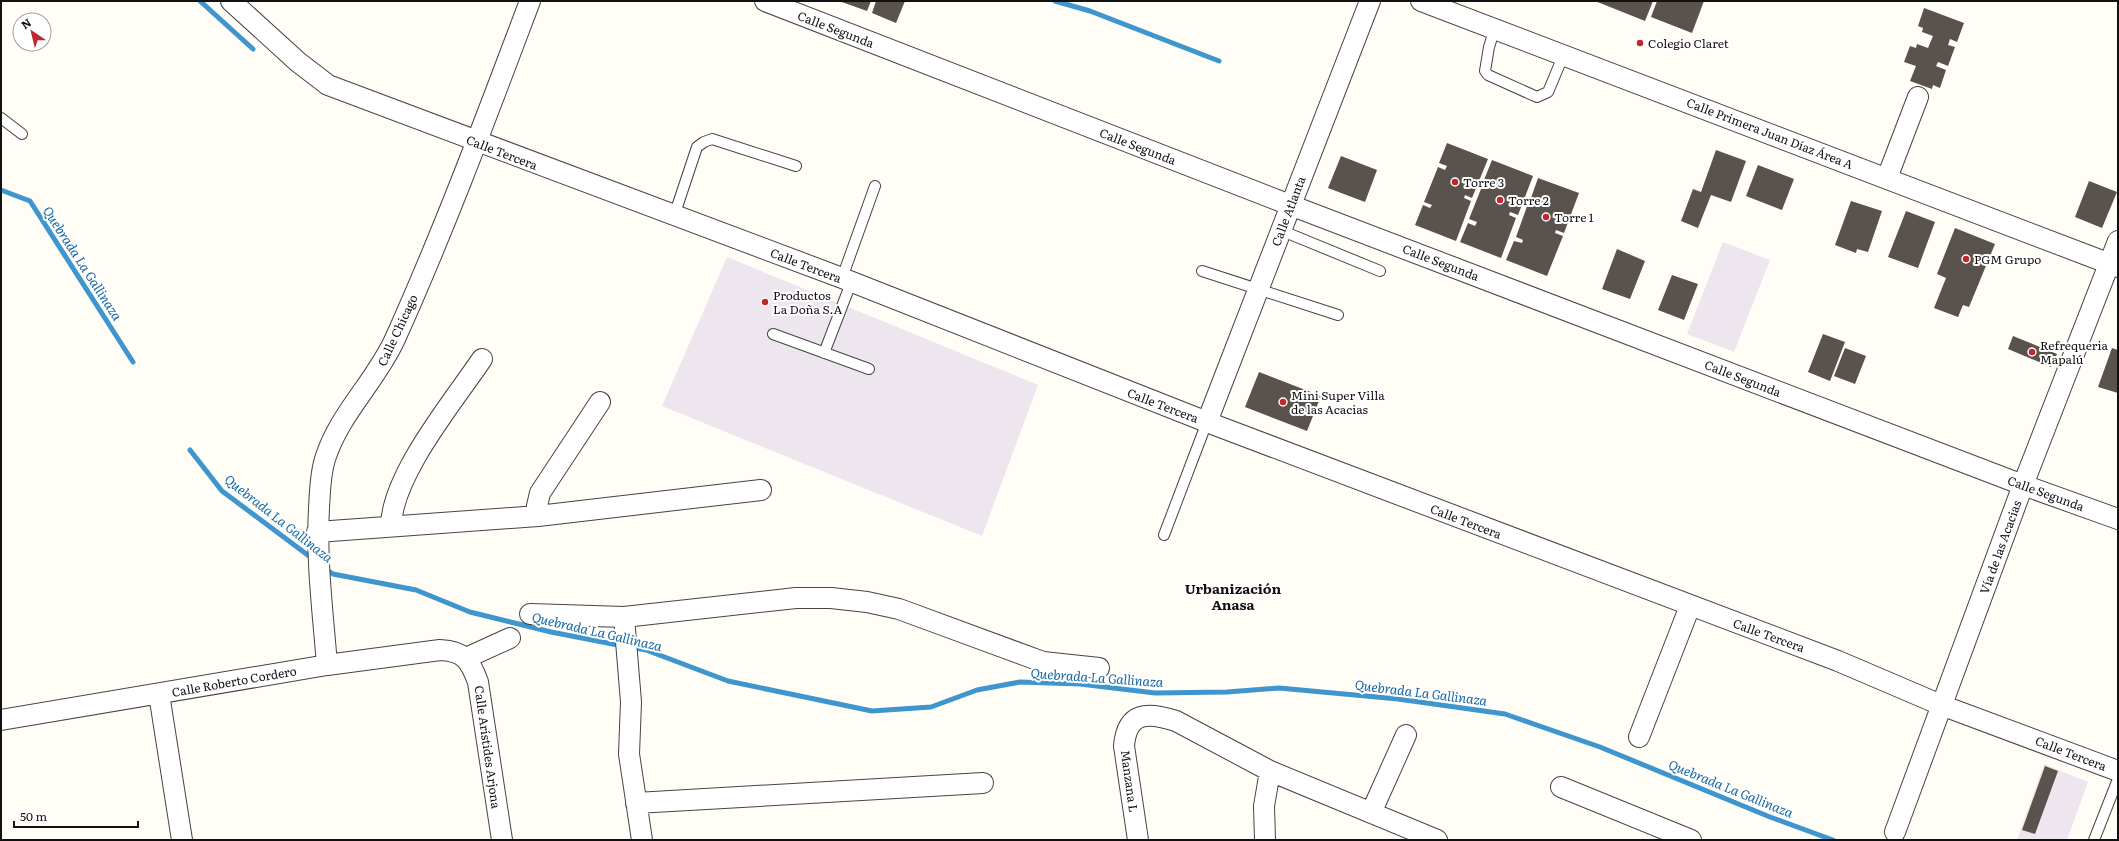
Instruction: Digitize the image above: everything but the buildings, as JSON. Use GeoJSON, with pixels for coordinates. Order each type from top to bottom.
{"type":"FeatureCollection","features":[{"type":"Feature","properties":{"kind":"street","name":"Calle Tercera"},"geometry":{"type":"LineString","coordinates":[[231,1],[298,62],[328,85],[847,280],[1207,422],[1838,661],[1941,705],[2118,771]]}},
{"type":"Feature","properties":{"kind":"street","name":"Calle Chicago"},"geometry":{"type":"LineString","coordinates":[[327,665],[317,537],[321,479],[325,458],[337,430],[374,378],[394,342],[477,142],[530,1]]}},
{"type":"Feature","properties":{"kind":"street","name":"Calle Segunda"},"geometry":{"type":"LineString","coordinates":[[765,1],[1290,205],[2023,485],[2118,519]]}},
{"type":"Feature","properties":{"kind":"street","name":"Calle Atlanta"},"geometry":{"type":"LineString","coordinates":[[1207,422],[1280,230],[1370,1]]}},
{"type":"Feature","properties":{"kind":"street","name":"Calle Primera Juan Díaz Área A"},"geometry":{"type":"LineString","coordinates":[[1421,1],[1564,54],[2114,265]]}},
{"type":"Feature","properties":{"kind":"street"},"geometry":{"type":"LineString","coordinates":[[1887,178],[1918,97]]}},
{"type":"Feature","properties":{"kind":"street","name":"Vía de las Acacias"},"geometry":{"type":"LineString","coordinates":[[1895,832],[2023,485],[2114,265],[2118,241]]}},
{"type":"Feature","properties":{"kind":"street"},"geometry":{"type":"LineString","coordinates":[[390,526],[395,497],[412,462],[482,359]]}},
{"type":"Feature","properties":{"kind":"street"},"geometry":{"type":"LineString","coordinates":[[538,516],[537,506],[540,493],[600,402]]}},
{"type":"Feature","properties":{"kind":"street"},"geometry":{"type":"LineString","coordinates":[[317,537],[390,526],[538,516],[761,490]]}},
{"type":"Feature","properties":{"kind":"street"},"geometry":{"type":"LineString","coordinates":[[530,614],[625,625],[796,598],[831,598],[867,602],[898,610],[1044,662],[1099,668]]}},
{"type":"Feature","properties":{"kind":"street"},"geometry":{"type":"LineString","coordinates":[[1639,737],[1690,606]]}},
{"type":"Feature","properties":{"kind":"street"},"geometry":{"type":"LineString","coordinates":[[625,625],[631,702],[629,754],[642,840]]}},
{"type":"Feature","properties":{"kind":"street"},"geometry":{"type":"LineString","coordinates":[[466,658],[510,638]]}},
{"type":"Feature","properties":{"kind":"street","name":"Calle Roberto Cordero"},"geometry":{"type":"LineString","coordinates":[[1,720],[327,665],[440,650],[454,651],[466,658]]}},
{"type":"Feature","properties":{"kind":"street","name":"Calle Arístides Arjona"},"geometry":{"type":"LineString","coordinates":[[466,658],[472,664],[478,682],[502,840]]}},
{"type":"Feature","properties":{"kind":"street"},"geometry":{"type":"LineString","coordinates":[[159,694],[182,840]]}},
{"type":"Feature","properties":{"kind":"street","name":"Manzana L"},"geometry":{"type":"LineString","coordinates":[[1138,840],[1124,746],[1125,734],[1130,724],[1137,718],[1147,715],[1160,716],[1176,721],[1270,771]]}},
{"type":"Feature","properties":{"kind":"street"},"geometry":{"type":"LineString","coordinates":[[1371,813],[1406,735]]}},
{"type":"Feature","properties":{"kind":"street"},"geometry":{"type":"LineString","coordinates":[[1265,840],[1264,806],[1270,771],[1437,840]]}},
{"type":"Feature","properties":{"kind":"street"},"geometry":{"type":"LineString","coordinates":[[636,803],[983,783]]}},
{"type":"Feature","properties":{"kind":"street"},"geometry":{"type":"LineString","coordinates":[[1561,787],[1691,840]]}},
{"type":"Feature","properties":{"kind":"lane"},"geometry":{"type":"LineString","coordinates":[[1495,28],[1489,47],[1485,71],[1488,75],[1537,97],[1548,92],[1564,54]]}},
{"type":"Feature","properties":{"kind":"lane"},"geometry":{"type":"LineString","coordinates":[[1,118],[22,134]]}},
{"type":"Feature","properties":{"kind":"lane"},"geometry":{"type":"LineString","coordinates":[[674,216],[697,147],[704,142],[712,139],[796,166]]}},
{"type":"Feature","properties":{"kind":"lane"},"geometry":{"type":"LineString","coordinates":[[824,353],[875,186]]}},
{"type":"Feature","properties":{"kind":"lane"},"geometry":{"type":"LineString","coordinates":[[1280,230],[1380,271]]}},
{"type":"Feature","properties":{"kind":"lane"},"geometry":{"type":"LineString","coordinates":[[1202,271],[1338,315]]}},
{"type":"Feature","properties":{"kind":"lane"},"geometry":{"type":"LineString","coordinates":[[773,334],[869,369]]}},
{"type":"Feature","properties":{"kind":"lane"},"geometry":{"type":"LineString","coordinates":[[1164,535],[1207,422]]}},
{"type":"Feature","properties":{"kind":"lane"},"geometry":{"type":"LineString","coordinates":[[2094,840],[2118,779]]}},
{"type":"Feature","properties":{"kind":"shaded area"},"geometry":{"type":"Polygon","coordinates":[[[1723,242],[1770,260],[1734,352],[1687,334],[1723,242]]]}},
{"type":"Feature","properties":{"kind":"shaded area","name":"Productos La Doña S.A"},"geometry":{"type":"Polygon","coordinates":[[[727,257],[1038,385],[982,536],[662,406],[727,257]]]}},
{"type":"Feature","properties":{"kind":"shaded area"},"geometry":{"type":"Polygon","coordinates":[[[2044,764],[2088,782],[2067,840],[2017,840],[2044,764]]]}},
{"type":"Feature","properties":{"kind":"waterway"},"geometry":{"type":"LineString","coordinates":[[200,1],[253,49]]}},
{"type":"Feature","properties":{"kind":"waterway"},"geometry":{"type":"LineString","coordinates":[[1055,1],[1090,11],[1219,61]]}},
{"type":"Feature","properties":{"kind":"waterway","name":"Quebrada La Gallinaza"},"geometry":{"type":"LineString","coordinates":[[1,190],[30,201],[133,362]]}},
{"type":"Feature","properties":{"kind":"waterway","name":"Quebrada La Gallinaza"},"geometry":{"type":"LineString","coordinates":[[190,450],[222,491],[313,559]]}},
{"type":"Feature","properties":{"kind":"waterway","name":"Quebrada La Gallinaza"},"geometry":{"type":"LineString","coordinates":[[324,568],[333,574],[416,590],[470,612],[551,632],[623,646]]}},
{"type":"Feature","properties":{"kind":"waterway","name":"Quebrada La Gallinaza"},"geometry":{"type":"LineString","coordinates":[[630,647],[646,650],[728,681],[872,711],[931,707],[977,690],[1020,682],[1080,684],[1155,693],[1227,692],[1279,688],[1398,699],[1505,714],[1600,747],[1770,817],[1833,840]]}},
{"type":"Feature","properties":{"kind":"place","name":"Colegio Claret"},"geometry":{"type":"Point","coordinates":[1640,43]}},
{"type":"Feature","properties":{"kind":"place","name":"Torre 3"},"geometry":{"type":"Point","coordinates":[1455,182]}},
{"type":"Feature","properties":{"kind":"place","name":"Torre 2"},"geometry":{"type":"Point","coordinates":[1500,200]}},
{"type":"Feature","properties":{"kind":"place","name":"Torre 1"},"geometry":{"type":"Point","coordinates":[1546,217]}},
{"type":"Feature","properties":{"kind":"place","name":"PGM Grupo"},"geometry":{"type":"Point","coordinates":[1966,259]}},
{"type":"Feature","properties":{"kind":"place","name":"Productos La Doña S.A"},"geometry":{"type":"Point","coordinates":[765,302]}},
{"type":"Feature","properties":{"kind":"place","name":"Refrequeria Mapalú"},"geometry":{"type":"Point","coordinates":[2032,352]}},
{"type":"Feature","properties":{"kind":"place","name":"Mini Super Villa de las Acacias"},"geometry":{"type":"Point","coordinates":[1283,402]}},
{"type":"Feature","properties":{"kind":"district","name":"Urbanización Anasa"},"geometry":{"type":"Point","coordinates":[1233,596]}}]}
